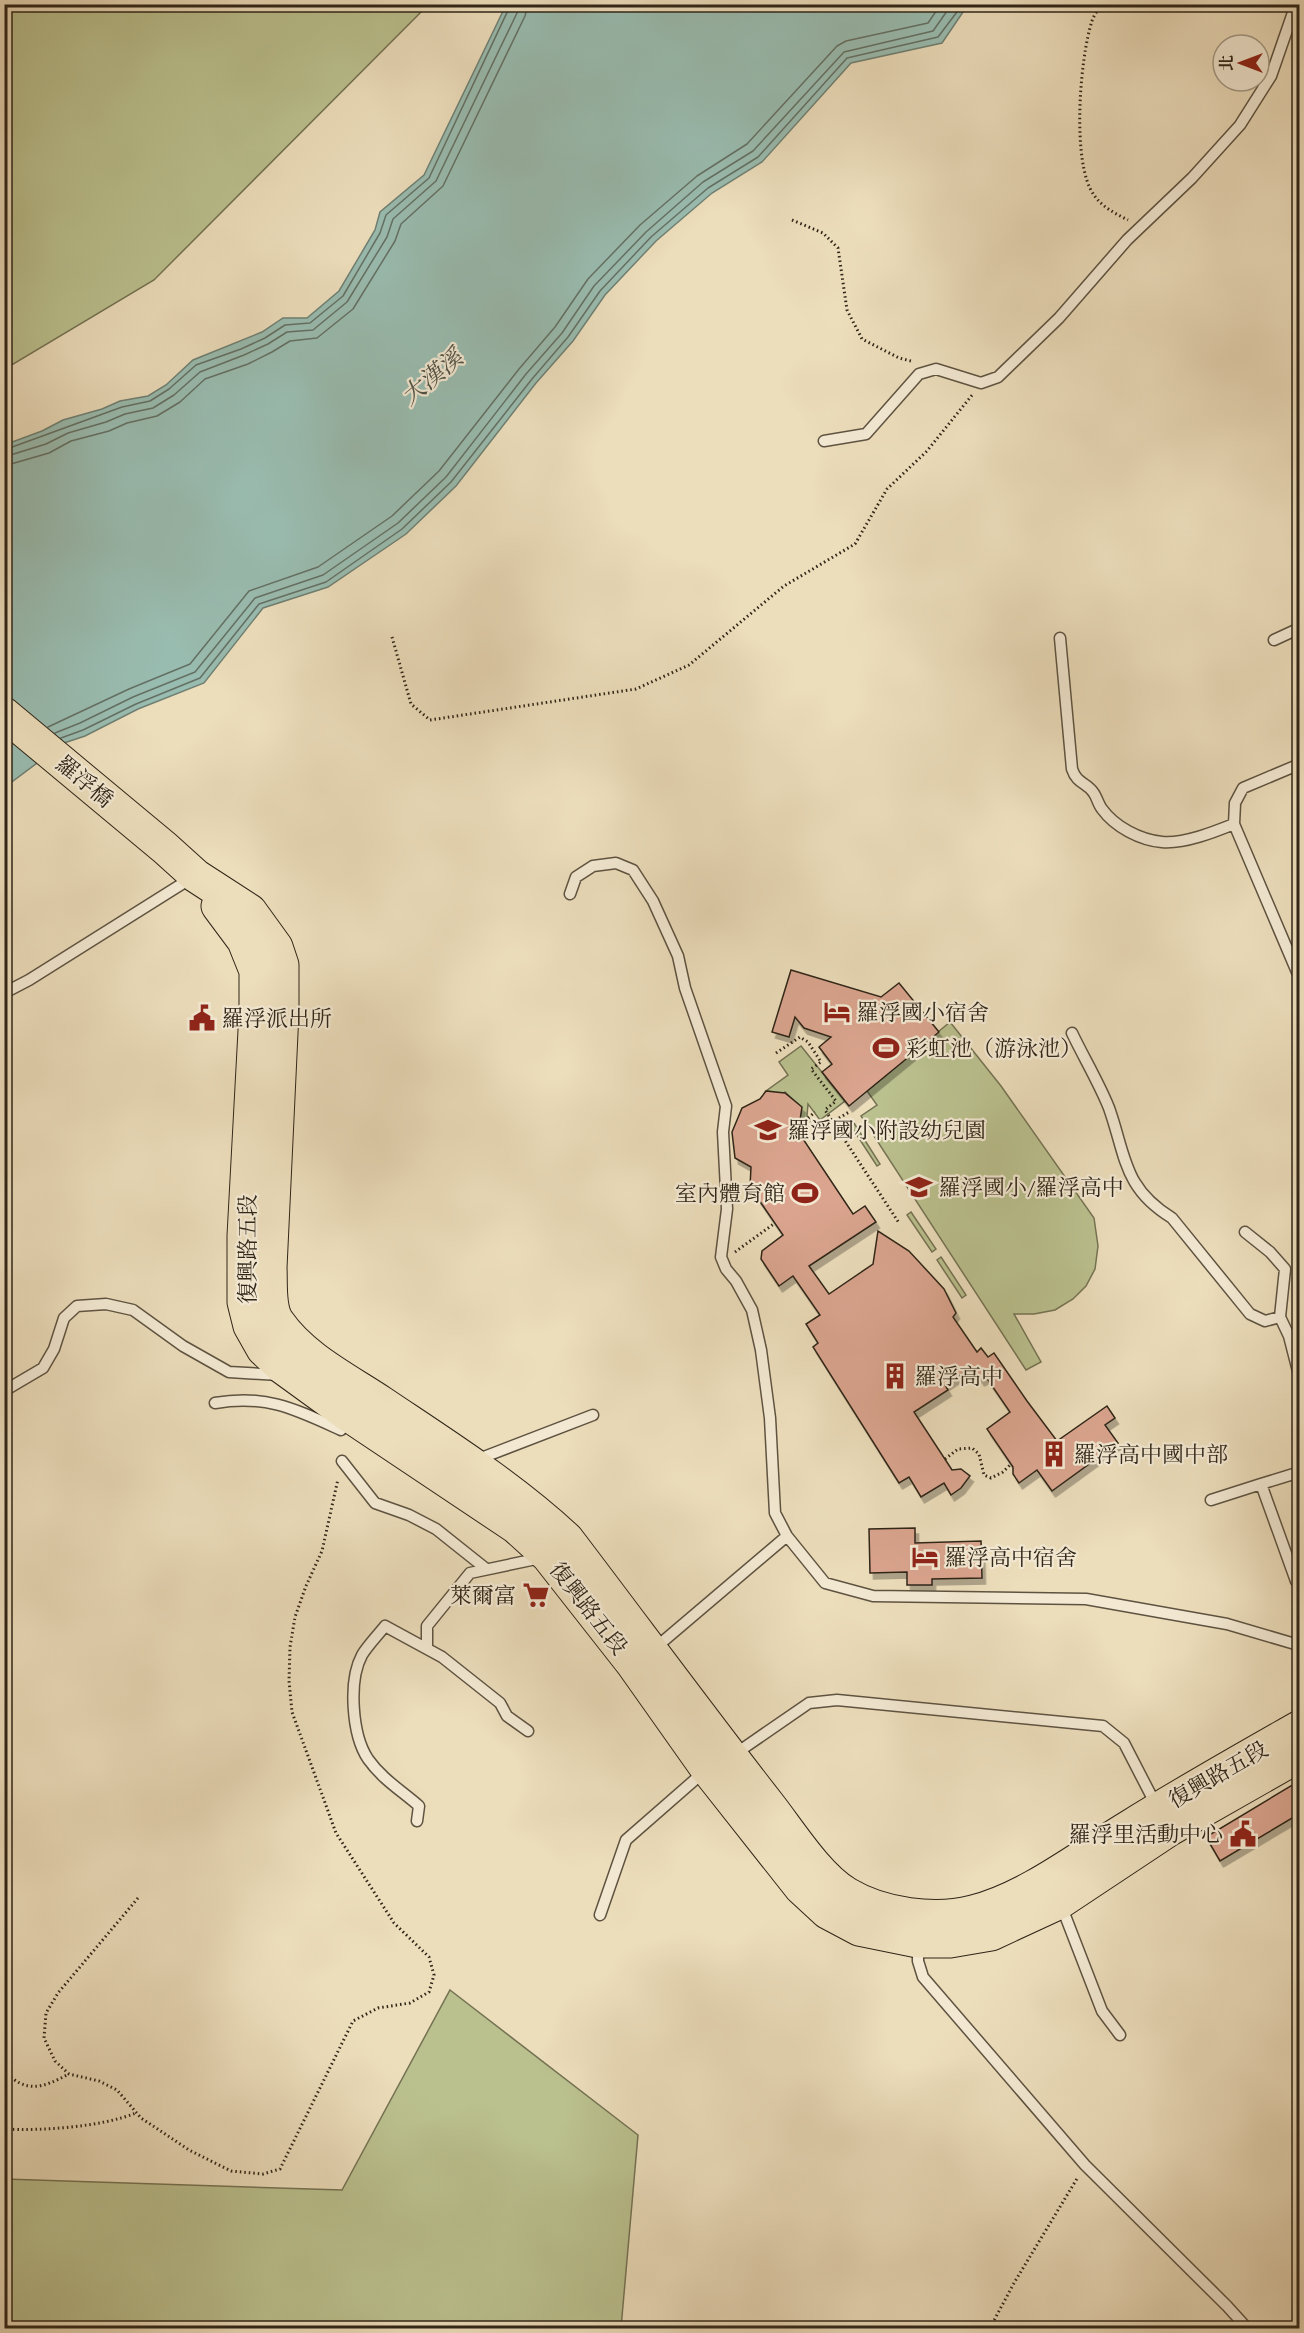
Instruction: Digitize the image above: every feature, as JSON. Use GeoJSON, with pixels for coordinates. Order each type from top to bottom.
{"type":"FeatureCollection","features":[{"type":"Feature","properties":{"kind":"main road","name":"羅浮橋"},"geometry":{"type":"LineString","coordinates":[[4,714],[165,848]]}},
{"type":"Feature","properties":{"kind":"main road","name":"復興路五段"},"geometry":{"type":"LineString","coordinates":[[165,848],[196,876],[244,941],[256,971],[266,1071],[244,1236],[258,1300],[250,1326],[263,1349],[344,1412],[516,1527],[558,1548]]}},
{"type":"Feature","properties":{"kind":"main road","name":"復興路五段"},"geometry":{"type":"LineString","coordinates":[[258,1300],[302,1349],[470,1462],[535,1509],[558,1548],[642,1657],[719,1763],[801,1888],[827,1911],[859,1929],[918,1941],[950,1941],[991,1934],[1060,1902],[1164,1819],[1299,1727]]}},
{"type":"Feature","properties":{"kind":"main road","name":"復興路五段"},"geometry":{"type":"LineString","coordinates":[[719,1763],[820,1870],[846,1894],[872,1905],[924,1917],[950,1917],[976,1911],[1021,1894],[1164,1819],[1299,1755]]}},
{"type":"Feature","properties":{"kind":"lane"},"geometry":{"type":"LineString","coordinates":[[824,441],[867,434],[919,374],[936,369],[981,383],[998,377],[1059,318],[1141,226],[1192,178],[1240,124],[1271,76],[1296,4]]}},
{"type":"Feature","properties":{"kind":"lane"},"geometry":{"type":"LineString","coordinates":[[1274,640],[1299,628]]}},
{"type":"Feature","properties":{"kind":"lane"},"geometry":{"type":"LineString","coordinates":[[1060,638],[1072,769],[1076,779],[1092,790],[1102,808],[1116,824],[1136,835],[1163,842],[1198,837],[1234,824]]}},
{"type":"Feature","properties":{"kind":"lane"},"geometry":{"type":"LineString","coordinates":[[1299,764],[1244,788],[1235,804],[1234,824],[1299,980]]}},
{"type":"Feature","properties":{"kind":"lane"},"geometry":{"type":"LineString","coordinates":[[570,894],[576,877],[593,866],[616,862],[633,870],[653,901],[678,956],[685,988],[726,1106],[723,1132],[727,1209],[722,1257],[726,1269],[736,1281],[752,1310],[761,1350],[770,1418],[775,1513],[787,1536],[825,1583],[873,1596],[1086,1599],[1227,1624],[1295,1644],[1299,1650]]}},
{"type":"Feature","properties":{"kind":"lane"},"geometry":{"type":"LineString","coordinates":[[4,993],[29,980],[196,876]]}},
{"type":"Feature","properties":{"kind":"lane"},"geometry":{"type":"LineString","coordinates":[[1072,1033],[1108,1108],[1120,1151],[1132,1181],[1154,1207],[1172,1218],[1250,1314],[1265,1321],[1280,1317]]}},
{"type":"Feature","properties":{"kind":"lane"},"geometry":{"type":"LineString","coordinates":[[1245,1232],[1270,1252],[1286,1269],[1280,1317],[1289,1336],[1299,1379]]}},
{"type":"Feature","properties":{"kind":"lane"},"geometry":{"type":"LineString","coordinates":[[4,1391],[43,1368],[54,1349],[64,1317],[77,1306],[106,1304],[133,1310],[183,1346],[229,1372],[295,1376]]}},
{"type":"Feature","properties":{"kind":"lane"},"geometry":{"type":"LineString","coordinates":[[214,1403],[238,1399],[272,1402],[309,1415],[340,1430]]}},
{"type":"Feature","properties":{"kind":"lane"},"geometry":{"type":"LineString","coordinates":[[470,1462],[593,1415]]}},
{"type":"Feature","properties":{"kind":"lane"},"geometry":{"type":"LineString","coordinates":[[342,1461],[375,1503],[409,1515],[436,1529],[485,1568]]}},
{"type":"Feature","properties":{"kind":"lane"},"geometry":{"type":"LineString","coordinates":[[1211,1500],[1299,1472]]}},
{"type":"Feature","properties":{"kind":"lane"},"geometry":{"type":"LineString","coordinates":[[1261,1484],[1299,1586]]}},
{"type":"Feature","properties":{"kind":"lane"},"geometry":{"type":"LineString","coordinates":[[642,1657],[787,1536]]}},
{"type":"Feature","properties":{"kind":"lane"},"geometry":{"type":"LineString","coordinates":[[427,1648],[427,1626],[470,1573],[558,1548]]}},
{"type":"Feature","properties":{"kind":"lane"},"geometry":{"type":"LineString","coordinates":[[417,1821],[419,1806],[388,1782],[368,1758],[359,1740],[354,1713],[354,1681],[362,1656],[385,1626],[427,1648],[500,1703],[507,1716],[528,1731]]}},
{"type":"Feature","properties":{"kind":"lane"},"geometry":{"type":"LineString","coordinates":[[600,1915],[626,1840],[719,1763],[809,1703],[837,1700],[1103,1726],[1124,1743],[1164,1819]]}},
{"type":"Feature","properties":{"kind":"lane"},"geometry":{"type":"LineString","coordinates":[[1021,1894],[1060,1902],[1102,2011],[1120,2034]]}},
{"type":"Feature","properties":{"kind":"lane"},"geometry":{"type":"LineString","coordinates":[[918,1941],[918,1961],[923,1977],[1085,2165],[1247,2328]]}},
{"type":"Feature","properties":{"kind":"path"},"geometry":{"type":"LineString","coordinates":[[1101,4],[1092,21],[1084,62],[1081,100],[1084,170],[1094,195],[1113,213],[1141,226]]}},
{"type":"Feature","properties":{"kind":"path"},"geometry":{"type":"LineString","coordinates":[[792,220],[823,234],[838,248],[847,310],[862,339],[898,358],[936,369]]}},
{"type":"Feature","properties":{"kind":"path"},"geometry":{"type":"LineString","coordinates":[[392,638],[411,704],[430,720],[636,689],[689,665],[784,586],[855,544],[887,489],[927,451],[981,383]]}},
{"type":"Feature","properties":{"kind":"path"},"geometry":{"type":"LineString","coordinates":[[776,1053],[800,1037],[808,1042],[821,1062],[811,1069],[836,1101],[825,1110],[899,1223]]}},
{"type":"Feature","properties":{"kind":"path"},"geometry":{"type":"LineString","coordinates":[[808,1118],[814,1112]]}},
{"type":"Feature","properties":{"kind":"path"},"geometry":{"type":"LineString","coordinates":[[839,1118],[849,1112]]}},
{"type":"Feature","properties":{"kind":"path"},"geometry":{"type":"LineString","coordinates":[[752,1240],[775,1224]]}},
{"type":"Feature","properties":{"kind":"path"},"geometry":{"type":"LineString","coordinates":[[945,1459],[958,1449],[972,1448],[979,1454],[984,1475],[991,1478],[1003,1472],[1011,1464]]}},
{"type":"Feature","properties":{"kind":"path"},"geometry":{"type":"LineString","coordinates":[[138,1898],[58,1993],[46,2013],[45,2038],[55,2061],[69,2074],[99,2080],[117,2090],[136,2113],[189,2150],[231,2171],[264,2174],[280,2169],[353,2021],[378,2008],[410,2002],[429,1992],[435,1975],[429,1957],[394,1923],[336,1833],[292,1712],[290,1658],[295,1617],[322,1551],[342,1461]]}},
{"type":"Feature","properties":{"kind":"path"},"geometry":{"type":"LineString","coordinates":[[4,2071],[16,2083],[28,2088],[50,2084],[69,2074]]}},
{"type":"Feature","properties":{"kind":"path"},"geometry":{"type":"LineString","coordinates":[[4,2129],[72,2126],[118,2120],[136,2113]]}},
{"type":"Feature","properties":{"kind":"path"},"geometry":{"type":"LineString","coordinates":[[990,2328],[1014,2283],[1085,2165]]}},
{"type":"Feature","properties":{"kind":"green space"},"geometry":{"type":"Polygon","coordinates":[[[4,5],[428,5],[154,280],[5,369],[4,5]]]}},
{"type":"Feature","properties":{"kind":"green space"},"geometry":{"type":"Polygon","coordinates":[[[950,1022],[1001,1086],[1094,1218],[1098,1246],[1095,1269],[1086,1286],[1073,1299],[1055,1310],[1034,1314],[1014,1314],[1041,1362],[1026,1370],[861,1116],[877,1105],[867,1091],[950,1022]]]}},
{"type":"Feature","properties":{"kind":"green space"},"geometry":{"type":"Polygon","coordinates":[[[801,1046],[845,1101],[820,1120],[808,1104],[807,1116],[814,1124],[806,1128],[800,1120],[801,1107],[785,1092],[778,1097],[774,1092],[766,1091],[788,1075],[779,1062],[801,1046]]]}},
{"type":"Feature","properties":{"kind":"green space"},"geometry":{"type":"Polygon","coordinates":[[[852,1120],[880,1164],[877,1166],[849,1123],[852,1120]]]}},
{"type":"Feature","properties":{"kind":"green space"},"geometry":{"type":"Polygon","coordinates":[[[911,1212],[936,1249],[932,1252],[907,1215],[911,1212]]]}},
{"type":"Feature","properties":{"kind":"green space"},"geometry":{"type":"Polygon","coordinates":[[[941,1257],[966,1295],[962,1298],[937,1260],[941,1257]]]}},
{"type":"Feature","properties":{"kind":"green space"},"geometry":{"type":"Polygon","coordinates":[[[450,1990],[638,2135],[621,2328],[5,2328],[5,2179],[342,2190],[450,1990]]]}},
{"type":"Feature","properties":{"kind":"water","name":"大漢溪"},"geometry":{"type":"Polygon","coordinates":[[[506,5],[972,5],[963,12],[942,43],[851,63],[762,162],[712,193],[656,241],[605,295],[573,341],[536,383],[456,486],[406,534],[328,587],[263,608],[204,683],[138,709],[85,736],[64,743],[5,787],[4,445],[42,431],[63,420],[102,409],[120,401],[148,396],[166,385],[193,360],[262,332],[283,318],[307,318],[339,291],[375,230],[380,212],[424,175],[506,5]]]}},
{"type":"Feature","properties":{"kind":"building"},"geometry":{"type":"Polygon","coordinates":[[[791,970],[881,997],[899,983],[939,1032],[849,1106],[822,1072],[832,1064],[819,1047],[831,1037],[804,1028],[795,1017],[789,1037],[772,1032],[791,970]]]}},
{"type":"Feature","properties":{"kind":"building"},"geometry":{"type":"Polygon","coordinates":[[[766,1091],[785,1093],[802,1107],[800,1120],[806,1128],[799,1133],[853,1214],[865,1206],[876,1222],[809,1266],[829,1294],[873,1264],[878,1231],[909,1251],[944,1289],[956,1313],[953,1317],[977,1352],[981,1348],[988,1357],[994,1353],[1057,1441],[1107,1406],[1115,1418],[1105,1425],[1118,1443],[1052,1491],[1037,1470],[1019,1483],[1013,1474],[1013,1467],[987,1429],[1010,1412],[986,1377],[981,1380],[972,1367],[945,1385],[948,1390],[914,1412],[952,1470],[961,1469],[970,1476],[961,1488],[951,1495],[944,1483],[921,1497],[909,1477],[899,1483],[813,1347],[818,1343],[806,1324],[820,1315],[793,1276],[779,1286],[761,1259],[762,1251],[783,1235],[750,1187],[751,1167],[735,1158],[732,1132],[742,1108],[760,1099],[766,1091]]]}},
{"type":"Feature","properties":{"kind":"building","name":"羅浮高中宿舍"},"geometry":{"type":"Polygon","coordinates":[[[915,1528],[915,1543],[981,1541],[982,1578],[932,1579],[932,1585],[907,1585],[907,1572],[870,1573],[869,1529],[915,1528]]]}},
{"type":"Feature","properties":{"kind":"building"},"geometry":{"type":"Polygon","coordinates":[[[1299,1781],[1299,1814],[1220,1861],[1206,1837],[1299,1781]]]}},
{"type":"Feature","properties":{"kind":"place","name":"羅浮國小宿舍"},"geometry":{"type":"Point","coordinates":[837,1012]}},
{"type":"Feature","properties":{"kind":"place","name":"羅浮派出所"},"geometry":{"type":"Point","coordinates":[202,1018]}},
{"type":"Feature","properties":{"kind":"place","name":"彩虹池（游泳池）"},"geometry":{"type":"Point","coordinates":[886,1048]}},
{"type":"Feature","properties":{"kind":"place","name":"羅浮國小附設幼兒園"},"geometry":{"type":"Point","coordinates":[768,1130]}},
{"type":"Feature","properties":{"kind":"place","name":"羅浮國小/羅浮高中"},"geometry":{"type":"Point","coordinates":[919,1187]}},
{"type":"Feature","properties":{"kind":"place","name":"室內體育館"},"geometry":{"type":"Point","coordinates":[805,1193]}},
{"type":"Feature","properties":{"kind":"place","name":"羅浮高中"},"geometry":{"type":"Point","coordinates":[895,1376]}},
{"type":"Feature","properties":{"kind":"place","name":"羅浮高中國中部"},"geometry":{"type":"Point","coordinates":[1054,1454]}},
{"type":"Feature","properties":{"kind":"place","name":"羅浮高中宿舍"},"geometry":{"type":"Point","coordinates":[925,1557]}},
{"type":"Feature","properties":{"kind":"place","name":"萊爾富"},"geometry":{"type":"Point","coordinates":[536,1595]}},
{"type":"Feature","properties":{"kind":"place","name":"羅浮里活動中心"},"geometry":{"type":"Point","coordinates":[1243,1834]}}]}
